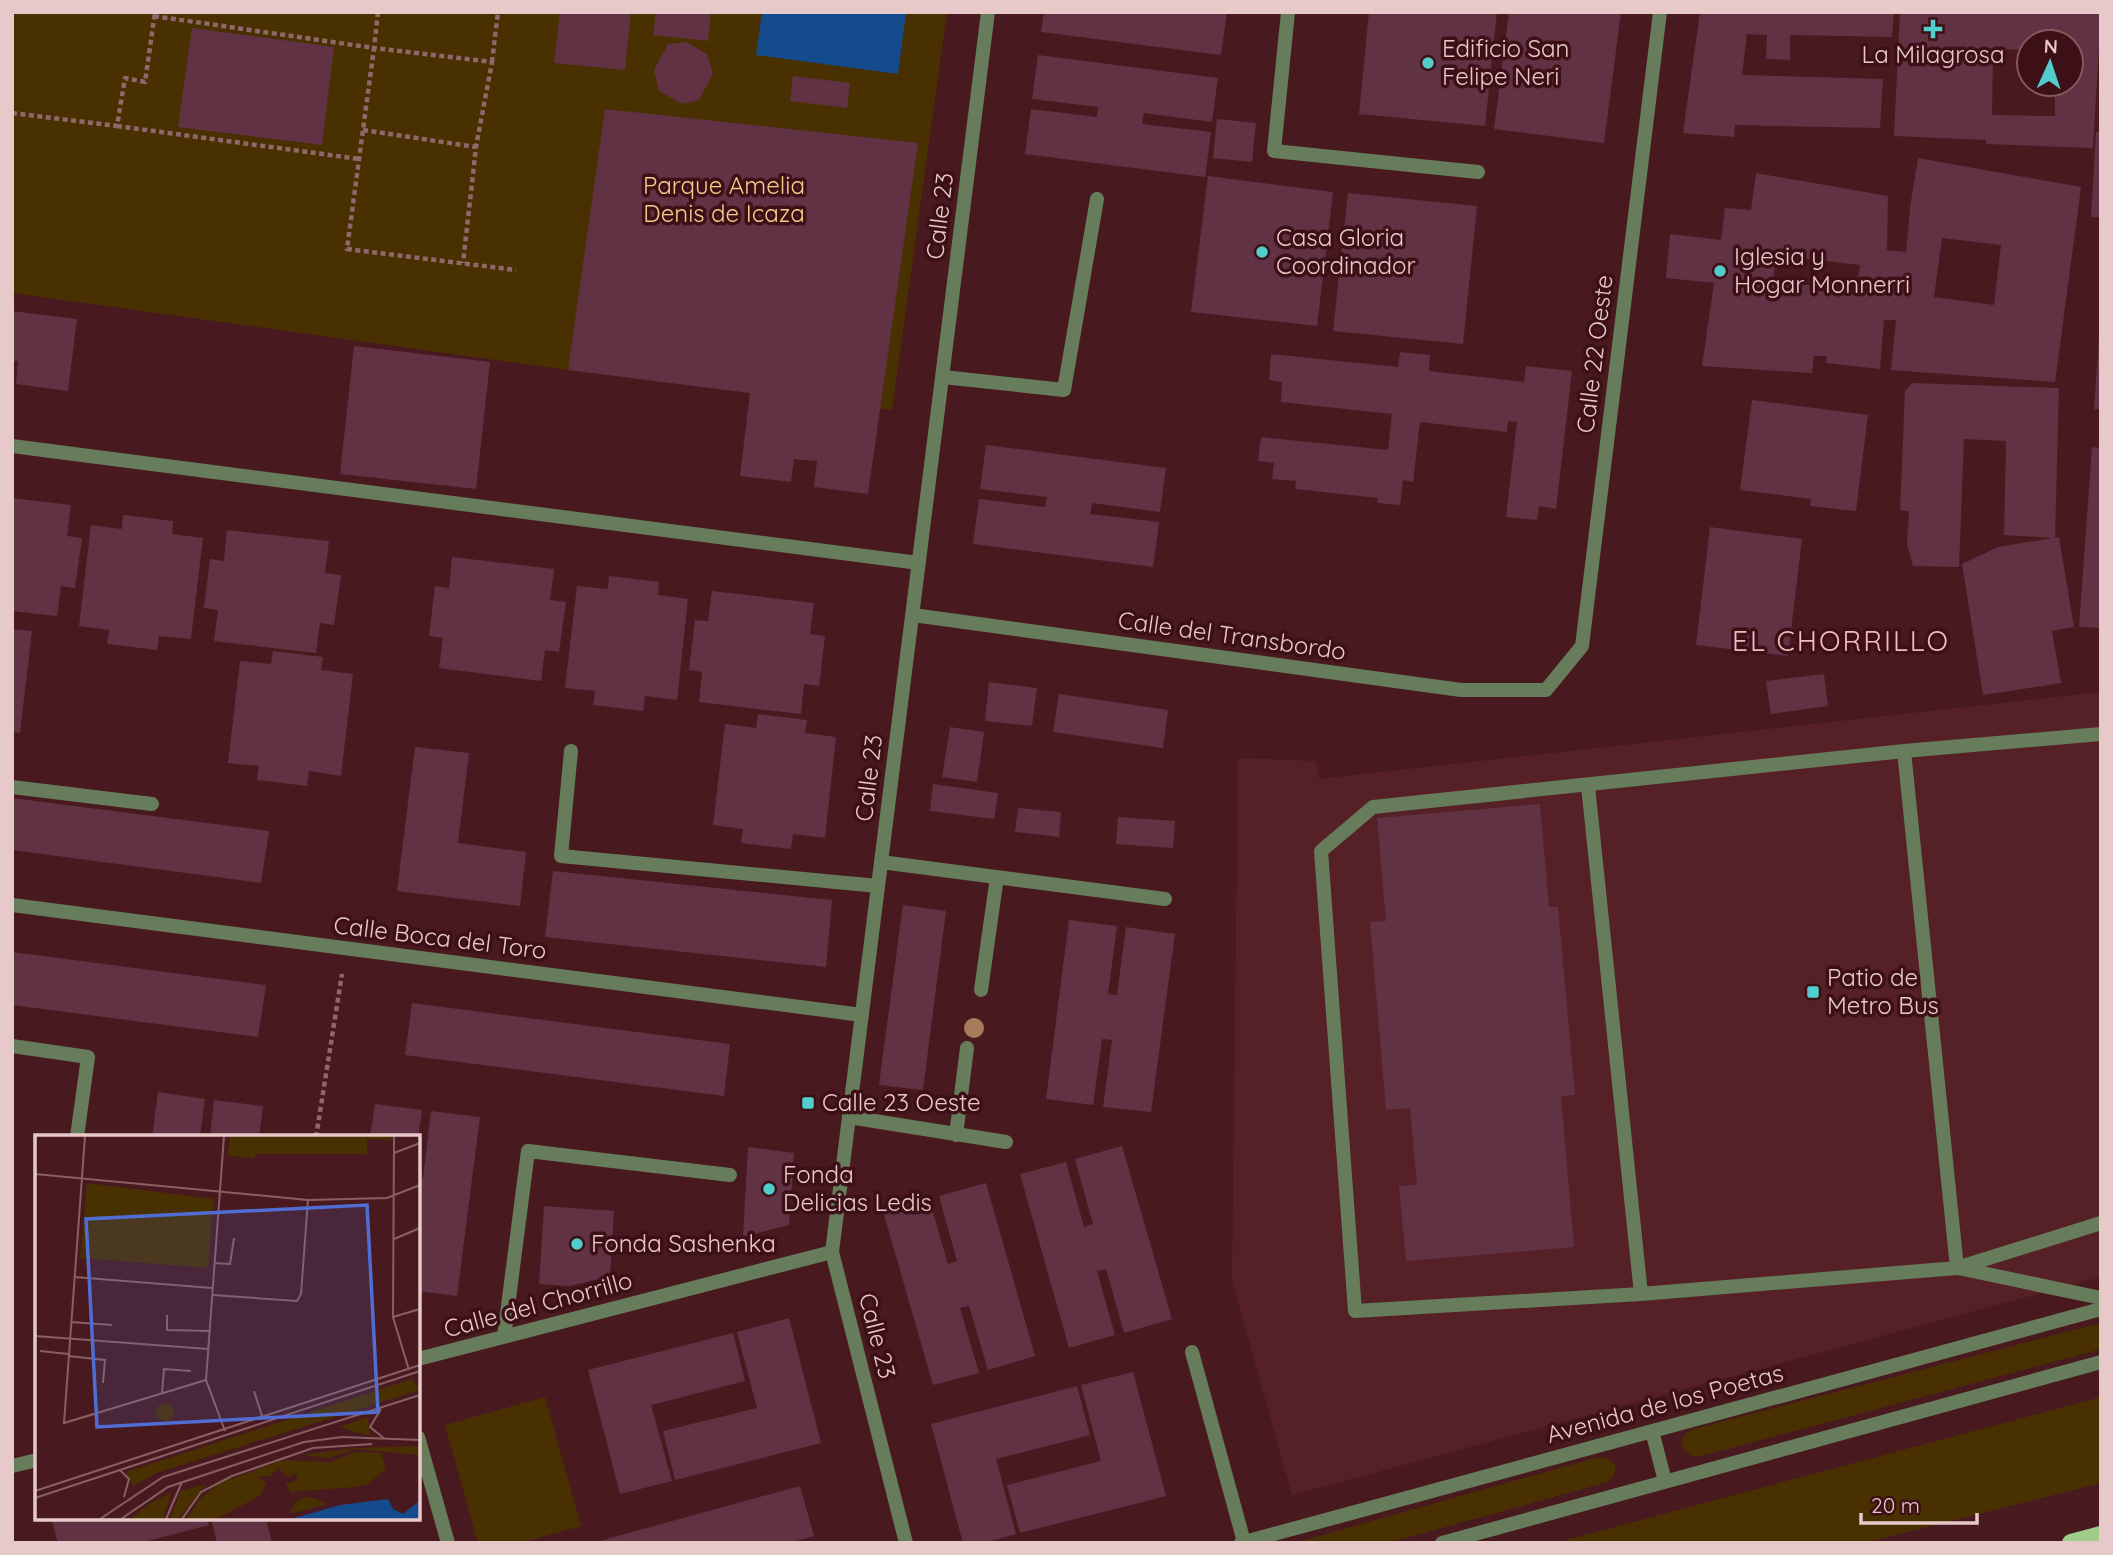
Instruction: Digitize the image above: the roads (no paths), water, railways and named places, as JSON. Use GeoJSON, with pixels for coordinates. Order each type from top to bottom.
{"type":"FeatureCollection","features":[{"type":"Feature","properties":{"kind":"main road"},"geometry":{"type":"LineString","coordinates":[[2071,1543],[2101,1535]]}},
{"type":"Feature","properties":{"kind":"street","name":"Calle 23"},"geometry":{"type":"LineString","coordinates":[[906,1543],[832,1252],[988,12]]}},
{"type":"Feature","properties":{"kind":"street"},"geometry":{"type":"LineString","coordinates":[[1288,12],[1274,151],[1478,172]]}},
{"type":"Feature","properties":{"kind":"street","name":"Calle 22 Oeste"},"geometry":{"type":"LineString","coordinates":[[1546,690],[1582,646],[1660,12]]}},
{"type":"Feature","properties":{"kind":"street"},"geometry":{"type":"LineString","coordinates":[[943,377],[1064,390],[1097,199]]}},
{"type":"Feature","properties":{"kind":"street"},"geometry":{"type":"LineString","coordinates":[[12,446],[919,564]]}},
{"type":"Feature","properties":{"kind":"street","name":"Calle del Transbordo"},"geometry":{"type":"LineString","coordinates":[[913,615],[1461,690],[1546,690]]}},
{"type":"Feature","properties":{"kind":"street"},"geometry":{"type":"LineString","coordinates":[[2101,734],[1904,751],[1373,807],[1321,851],[1355,1311],[1641,1294],[1957,1268],[2101,1223]]}},
{"type":"Feature","properties":{"kind":"street"},"geometry":{"type":"LineString","coordinates":[[571,751],[561,856],[878,886]]}},
{"type":"Feature","properties":{"kind":"street"},"geometry":{"type":"LineString","coordinates":[[1904,751],[1957,1268]]}},
{"type":"Feature","properties":{"kind":"street"},"geometry":{"type":"LineString","coordinates":[[12,786],[152,804]]}},
{"type":"Feature","properties":{"kind":"street"},"geometry":{"type":"LineString","coordinates":[[1588,786],[1641,1294]]}},
{"type":"Feature","properties":{"kind":"street"},"geometry":{"type":"LineString","coordinates":[[881,862],[1165,899]]}},
{"type":"Feature","properties":{"kind":"street"},"geometry":{"type":"LineString","coordinates":[[981,990],[997,877]]}},
{"type":"Feature","properties":{"kind":"street","name":"Calle Boca del Toro"},"geometry":{"type":"LineString","coordinates":[[12,905],[862,1015]]}},
{"type":"Feature","properties":{"kind":"street"},"geometry":{"type":"LineString","coordinates":[[12,1046],[88,1057],[77,1135]]}},
{"type":"Feature","properties":{"kind":"street"},"geometry":{"type":"LineString","coordinates":[[956,1135],[967,1048]]}},
{"type":"Feature","properties":{"kind":"street"},"geometry":{"type":"LineString","coordinates":[[849,1117],[1006,1142]]}},
{"type":"Feature","properties":{"kind":"street"},"geometry":{"type":"LineString","coordinates":[[503,1337],[528,1151],[730,1175]]}},
{"type":"Feature","properties":{"kind":"street","name":"Calle del Chorrillo"},"geometry":{"type":"LineString","coordinates":[[420,1358],[832,1252]]}},
{"type":"Feature","properties":{"kind":"street"},"geometry":{"type":"LineString","coordinates":[[1957,1268],[2101,1298]]}},
{"type":"Feature","properties":{"kind":"street","name":"Avenida de los Poetas"},"geometry":{"type":"LineString","coordinates":[[1242,1542],[2101,1309]]}},
{"type":"Feature","properties":{"kind":"street"},"geometry":{"type":"LineString","coordinates":[[1192,1352],[1242,1542]]}},
{"type":"Feature","properties":{"kind":"street"},"geometry":{"type":"LineString","coordinates":[[1442,1543],[2101,1362]]}},
{"type":"Feature","properties":{"kind":"street"},"geometry":{"type":"LineString","coordinates":[[1652,1432],[1665,1481]]}},
{"type":"Feature","properties":{"kind":"street"},"geometry":{"type":"LineString","coordinates":[[420,1444],[448,1543]]}},
{"type":"Feature","properties":{"kind":"street"},"geometry":{"type":"LineString","coordinates":[[12,1466],[35,1460]]}},
{"type":"Feature","properties":{"kind":"water"},"geometry":{"type":"Polygon","coordinates":[[[762,12],[906,12],[898,74],[756,55],[762,12]]]}},
{"type":"Feature","properties":{"kind":"place","name":"La Milagrosa"},"geometry":{"type":"Point","coordinates":[1933,29]}},
{"type":"Feature","properties":{"kind":"place","name":"Edificio San Felipe Neri"},"geometry":{"type":"Point","coordinates":[1428,63]}},
{"type":"Feature","properties":{"kind":"place","name":"Casa Gloria Coordinador"},"geometry":{"type":"Point","coordinates":[1262,252]}},
{"type":"Feature","properties":{"kind":"place","name":"Iglesia y Hogar Monnerri"},"geometry":{"type":"Point","coordinates":[1720,271]}},
{"type":"Feature","properties":{"kind":"place","name":"Patio de Metro Bus"},"geometry":{"type":"Point","coordinates":[1813,992]}},
{"type":"Feature","properties":{"kind":"place","name":"Calle 23 Oeste"},"geometry":{"type":"Point","coordinates":[808,1103]}},
{"type":"Feature","properties":{"kind":"place","name":"Fonda Delicias Ledis"},"geometry":{"type":"Point","coordinates":[769,1189]}},
{"type":"Feature","properties":{"kind":"place","name":"Fonda Sashenka"},"geometry":{"type":"Point","coordinates":[577,1244]}},
{"type":"Feature","properties":{"kind":"district","name":"EL CHORRILLO"},"geometry":{"type":"Point","coordinates":[1841,641]}},
{"type":"Feature","properties":{"kind":"park label","name":"Parque Amelia Denis de Icaza"},"geometry":{"type":"Point","coordinates":[724,200]}}]}
